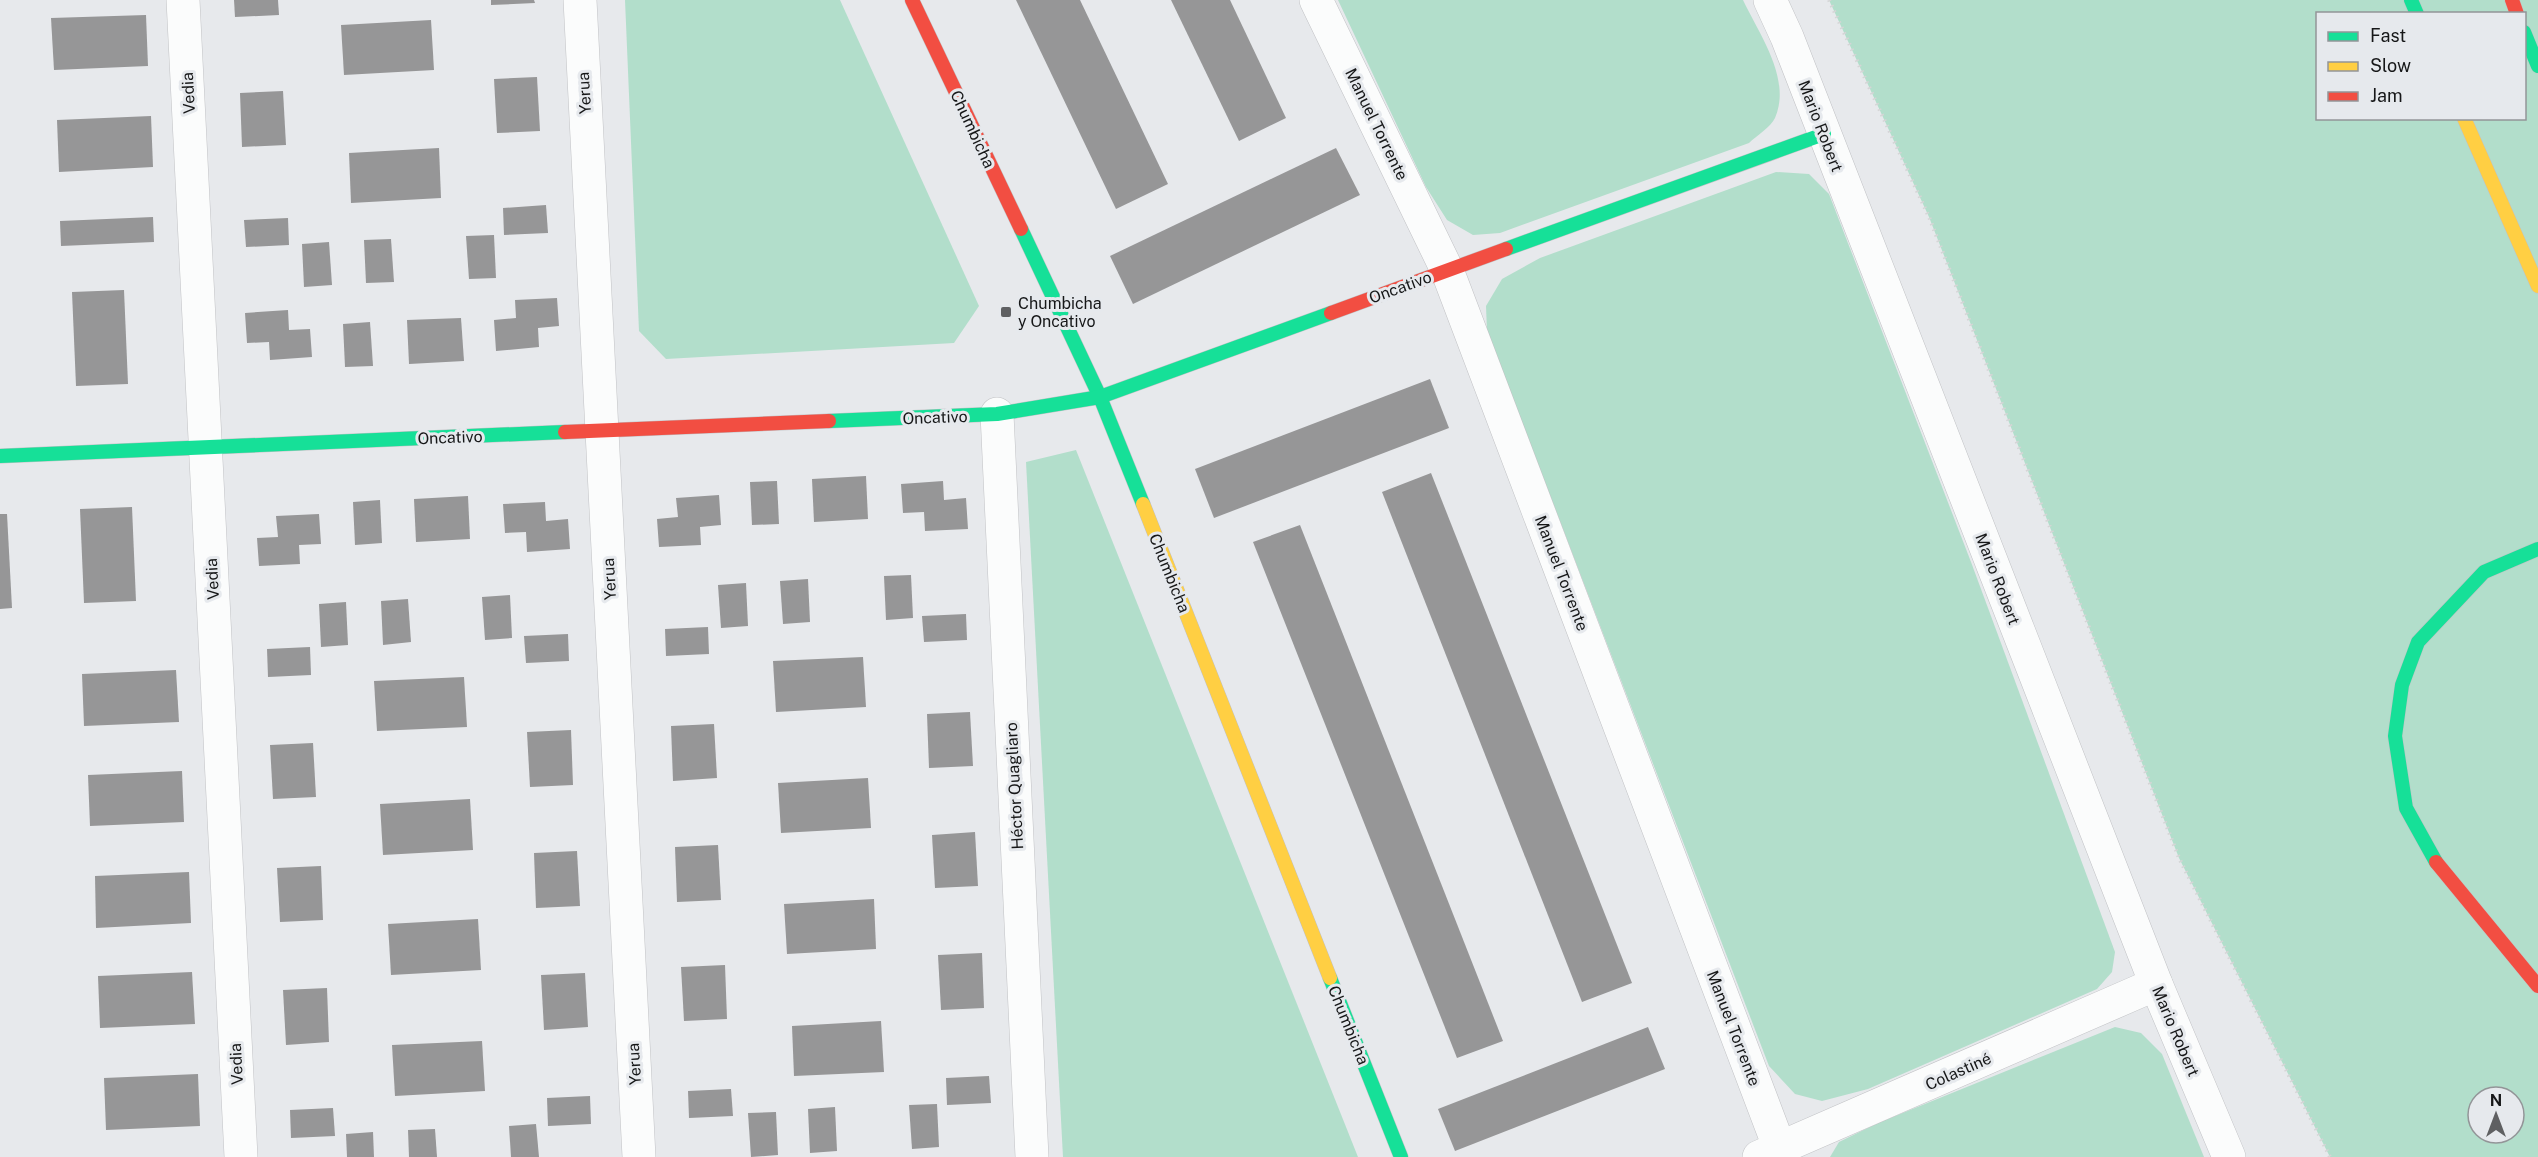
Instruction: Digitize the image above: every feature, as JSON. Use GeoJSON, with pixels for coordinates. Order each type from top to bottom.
{"type":"FeatureCollection","features":[{"type":"Feature","properties":{"kind":"main road","name":"Chumbicha"},"geometry":{"type":"LineString","coordinates":[[912,0],[1100,397],[1401,1157]]}},
{"type":"Feature","properties":{"kind":"main road"},"geometry":{"type":"LineString","coordinates":[[2526,37],[2538,66]]}},
{"type":"Feature","properties":{"kind":"main road"},"geometry":{"type":"LineString","coordinates":[[2465,120],[2538,286]]}},
{"type":"Feature","properties":{"kind":"main road","name":"Oncativo"},"geometry":{"type":"LineString","coordinates":[[0,456],[997,414],[1100,397],[1824,134]]}},
{"type":"Feature","properties":{"kind":"main road"},"geometry":{"type":"LineString","coordinates":[[2538,549],[2484,572],[2418,642],[2402,685],[2395,736],[2406,808],[2437,863],[2538,986]]}},
{"type":"Feature","properties":{"kind":"street","name":"Vedia"},"geometry":{"type":"LineString","coordinates":[[183,0],[241,1157]]}},
{"type":"Feature","properties":{"kind":"street","name":"Yerua"},"geometry":{"type":"LineString","coordinates":[[580,0],[639,1157]]}},
{"type":"Feature","properties":{"kind":"street","name":"Manuel Torrente"},"geometry":{"type":"LineString","coordinates":[[1316,0],[1447,270],[1774,1154]]}},
{"type":"Feature","properties":{"kind":"street","name":"Mario Robert"},"geometry":{"type":"LineString","coordinates":[[1770,0],[1787,37],[2156,984],[2229,1157]]}},
{"type":"Feature","properties":{"kind":"street","name":"Héctor Quagliaro"},"geometry":{"type":"LineString","coordinates":[[997,414],[1032,1157]]}},
{"type":"Feature","properties":{"kind":"street","name":"Colastiné"},"geometry":{"type":"LineString","coordinates":[[1774,1154],[2156,984]]}},
{"type":"Feature","properties":{"kind":"path"},"geometry":{"type":"LineString","coordinates":[[1829,0],[1929,217],[2179,858],[2330,1157]]}},
{"type":"Feature","properties":{"kind":"green space"},"geometry":{"type":"Polygon","coordinates":[[[625,0],[840,0],[979,306],[954,343],[666,359],[639,331],[625,0]]]}},
{"type":"Feature","properties":{"kind":"green space"},"geometry":{"type":"Polygon","coordinates":[[[1338,0],[1743,0],[1765,42],[1777,72],[1779,103],[1773,121],[1749,143],[1500,233],[1473,235],[1447,220],[1426,187],[1338,0]]]}},
{"type":"Feature","properties":{"kind":"green space"},"geometry":{"type":"Polygon","coordinates":[[[1829,0],[2538,0],[2538,1157],[2330,1157],[2179,858],[1929,217],[1829,0]]]}},
{"type":"Feature","properties":{"kind":"green space"},"geometry":{"type":"Polygon","coordinates":[[[1776,172],[1809,174],[1829,194],[1971,562],[2115,952],[2112,972],[2097,989],[1868,1089],[1822,1101],[1795,1094],[1769,1066],[1487,331],[1486,306],[1502,279],[1540,258],[1776,172]]]}},
{"type":"Feature","properties":{"kind":"green space"},"geometry":{"type":"Polygon","coordinates":[[[1076,450],[1358,1157],[1063,1157],[1026,462],[1076,450]]]}},
{"type":"Feature","properties":{"kind":"green space"},"geometry":{"type":"Polygon","coordinates":[[[2115,1027],[2141,1033],[2162,1054],[2204,1157],[1830,1157],[1839,1142],[1878,1123],[2115,1027]]]}},
{"type":"Feature","properties":{"kind":"building"},"geometry":{"type":"Polygon","coordinates":[[[234,0],[278,0],[279,15],[235,17],[234,0]]]}},
{"type":"Feature","properties":{"kind":"building"},"geometry":{"type":"Polygon","coordinates":[[[491,0],[534,0],[535,3],[491,5],[491,0]]]}},
{"type":"Feature","properties":{"kind":"building"},"geometry":{"type":"Polygon","coordinates":[[[1016,0],[1080,0],[1168,184],[1116,209],[1016,0]]]}},
{"type":"Feature","properties":{"kind":"building"},"geometry":{"type":"Polygon","coordinates":[[[1171,0],[1230,0],[1286,118],[1239,141],[1171,0]]]}},
{"type":"Feature","properties":{"kind":"building"},"geometry":{"type":"Polygon","coordinates":[[[146,15],[148,66],[54,70],[51,18],[146,15]]]}},
{"type":"Feature","properties":{"kind":"building"},"geometry":{"type":"Polygon","coordinates":[[[431,20],[434,70],[344,75],[341,25],[431,20]]]}},
{"type":"Feature","properties":{"kind":"building"},"geometry":{"type":"Polygon","coordinates":[[[537,77],[540,131],[497,133],[494,79],[537,77]]]}},
{"type":"Feature","properties":{"kind":"building"},"geometry":{"type":"Polygon","coordinates":[[[283,91],[286,145],[242,147],[240,93],[283,91]]]}},
{"type":"Feature","properties":{"kind":"building"},"geometry":{"type":"Polygon","coordinates":[[[151,116],[153,167],[59,172],[57,120],[151,116]]]}},
{"type":"Feature","properties":{"kind":"building"},"geometry":{"type":"Polygon","coordinates":[[[439,148],[441,198],[351,203],[349,153],[439,148]]]}},
{"type":"Feature","properties":{"kind":"building"},"geometry":{"type":"Polygon","coordinates":[[[1336,148],[1360,195],[1133,304],[1110,256],[1336,148]]]}},
{"type":"Feature","properties":{"kind":"building"},"geometry":{"type":"Polygon","coordinates":[[[546,205],[548,233],[504,235],[503,208],[546,205]]]}},
{"type":"Feature","properties":{"kind":"building"},"geometry":{"type":"Polygon","coordinates":[[[153,217],[154,242],[61,246],[60,221],[153,217]]]}},
{"type":"Feature","properties":{"kind":"building"},"geometry":{"type":"Polygon","coordinates":[[[288,218],[289,245],[246,247],[244,220],[288,218]]]}},
{"type":"Feature","properties":{"kind":"building"},"geometry":{"type":"Polygon","coordinates":[[[494,235],[496,278],[469,279],[466,236],[494,235]]]}},
{"type":"Feature","properties":{"kind":"building"},"geometry":{"type":"Polygon","coordinates":[[[391,239],[394,282],[366,283],[364,240],[391,239]]]}},
{"type":"Feature","properties":{"kind":"building"},"geometry":{"type":"Polygon","coordinates":[[[329,242],[332,285],[304,287],[302,244],[329,242]]]}},
{"type":"Feature","properties":{"kind":"building"},"geometry":{"type":"Polygon","coordinates":[[[124,290],[128,384],[76,386],[72,292],[124,290]]]}},
{"type":"Feature","properties":{"kind":"building"},"geometry":{"type":"Polygon","coordinates":[[[557,298],[559,326],[538,328],[539,347],[496,351],[494,320],[516,318],[515,300],[557,298]]]}},
{"type":"Feature","properties":{"kind":"building"},"geometry":{"type":"Polygon","coordinates":[[[288,310],[289,330],[310,329],[312,357],[270,360],[269,342],[247,343],[245,313],[288,310]]]}},
{"type":"Feature","properties":{"kind":"building"},"geometry":{"type":"Polygon","coordinates":[[[461,318],[464,361],[409,364],[407,320],[461,318]]]}},
{"type":"Feature","properties":{"kind":"building"},"geometry":{"type":"Polygon","coordinates":[[[370,322],[373,366],[345,367],[343,324],[370,322]]]}},
{"type":"Feature","properties":{"kind":"building"},"geometry":{"type":"Polygon","coordinates":[[[1430,379],[1449,428],[1214,518],[1195,469],[1430,379]]]}},
{"type":"Feature","properties":{"kind":"building"},"geometry":{"type":"Polygon","coordinates":[[[1431,473],[1632,983],[1582,1002],[1382,492],[1431,473]]]}},
{"type":"Feature","properties":{"kind":"building"},"geometry":{"type":"Polygon","coordinates":[[[866,476],[868,519],[814,522],[812,479],[866,476]]]}},
{"type":"Feature","properties":{"kind":"building"},"geometry":{"type":"Polygon","coordinates":[[[777,481],[779,524],[752,525],[750,482],[777,481]]]}},
{"type":"Feature","properties":{"kind":"building"},"geometry":{"type":"Polygon","coordinates":[[[943,481],[944,500],[966,498],[968,529],[925,531],[924,512],[903,513],[901,484],[943,481]]]}},
{"type":"Feature","properties":{"kind":"building"},"geometry":{"type":"Polygon","coordinates":[[[719,495],[721,525],[700,527],[701,545],[659,547],[657,519],[678,517],[676,498],[719,495]]]}},
{"type":"Feature","properties":{"kind":"building"},"geometry":{"type":"Polygon","coordinates":[[[468,496],[470,539],[416,542],[414,499],[468,496]]]}},
{"type":"Feature","properties":{"kind":"building"},"geometry":{"type":"Polygon","coordinates":[[[380,500],[382,543],[355,545],[353,502],[380,500]]]}},
{"type":"Feature","properties":{"kind":"building"},"geometry":{"type":"Polygon","coordinates":[[[545,502],[546,521],[568,519],[570,549],[527,552],[526,532],[505,533],[503,504],[545,502]]]}},
{"type":"Feature","properties":{"kind":"building"},"geometry":{"type":"Polygon","coordinates":[[[132,507],[136,601],[84,603],[80,509],[132,507]]]}},
{"type":"Feature","properties":{"kind":"building"},"geometry":{"type":"Polygon","coordinates":[[[0,514],[7,514],[12,608],[0,609],[0,514]]]}},
{"type":"Feature","properties":{"kind":"building"},"geometry":{"type":"Polygon","coordinates":[[[319,514],[321,544],[299,545],[300,564],[259,566],[257,538],[278,537],[276,516],[319,514]]]}},
{"type":"Feature","properties":{"kind":"building"},"geometry":{"type":"Polygon","coordinates":[[[1300,525],[1503,1041],[1457,1058],[1253,542],[1300,525]]]}},
{"type":"Feature","properties":{"kind":"building"},"geometry":{"type":"Polygon","coordinates":[[[911,575],[913,618],[886,620],[884,576],[911,575]]]}},
{"type":"Feature","properties":{"kind":"building"},"geometry":{"type":"Polygon","coordinates":[[[808,579],[810,622],[783,624],[780,581],[808,579]]]}},
{"type":"Feature","properties":{"kind":"building"},"geometry":{"type":"Polygon","coordinates":[[[746,583],[748,626],[721,628],[718,585],[746,583]]]}},
{"type":"Feature","properties":{"kind":"building"},"geometry":{"type":"Polygon","coordinates":[[[510,595],[512,638],[485,640],[482,597],[510,595]]]}},
{"type":"Feature","properties":{"kind":"building"},"geometry":{"type":"Polygon","coordinates":[[[408,599],[411,642],[383,645],[381,601],[408,599]]]}},
{"type":"Feature","properties":{"kind":"building"},"geometry":{"type":"Polygon","coordinates":[[[346,602],[348,645],[321,647],[319,604],[346,602]]]}},
{"type":"Feature","properties":{"kind":"building"},"geometry":{"type":"Polygon","coordinates":[[[966,614],[967,640],[924,642],[922,616],[966,614]]]}},
{"type":"Feature","properties":{"kind":"building"},"geometry":{"type":"Polygon","coordinates":[[[708,627],[709,654],[666,656],[665,629],[708,627]]]}},
{"type":"Feature","properties":{"kind":"building"},"geometry":{"type":"Polygon","coordinates":[[[568,634],[569,661],[526,663],[524,636],[568,634]]]}},
{"type":"Feature","properties":{"kind":"building"},"geometry":{"type":"Polygon","coordinates":[[[310,647],[311,675],[268,677],[267,649],[310,647]]]}},
{"type":"Feature","properties":{"kind":"building"},"geometry":{"type":"Polygon","coordinates":[[[863,657],[866,707],[776,712],[773,661],[863,657]]]}},
{"type":"Feature","properties":{"kind":"building"},"geometry":{"type":"Polygon","coordinates":[[[176,670],[179,722],[84,726],[82,674],[176,670]]]}},
{"type":"Feature","properties":{"kind":"building"},"geometry":{"type":"Polygon","coordinates":[[[464,677],[467,727],[377,731],[374,681],[464,677]]]}},
{"type":"Feature","properties":{"kind":"building"},"geometry":{"type":"Polygon","coordinates":[[[970,712],[973,766],[929,768],[927,714],[970,712]]]}},
{"type":"Feature","properties":{"kind":"building"},"geometry":{"type":"Polygon","coordinates":[[[714,724],[717,778],[673,781],[671,726],[714,724]]]}},
{"type":"Feature","properties":{"kind":"building"},"geometry":{"type":"Polygon","coordinates":[[[571,730],[573,785],[530,787],[527,732],[571,730]]]}},
{"type":"Feature","properties":{"kind":"building"},"geometry":{"type":"Polygon","coordinates":[[[313,743],[316,797],[273,799],[270,745],[313,743]]]}},
{"type":"Feature","properties":{"kind":"building"},"geometry":{"type":"Polygon","coordinates":[[[182,771],[184,822],[90,826],[88,775],[182,771]]]}},
{"type":"Feature","properties":{"kind":"building"},"geometry":{"type":"Polygon","coordinates":[[[868,778],[871,828],[781,833],[778,783],[868,778]]]}},
{"type":"Feature","properties":{"kind":"building"},"geometry":{"type":"Polygon","coordinates":[[[470,799],[473,850],[383,855],[380,804],[470,799]]]}},
{"type":"Feature","properties":{"kind":"building"},"geometry":{"type":"Polygon","coordinates":[[[975,832],[978,886],[935,888],[932,835],[975,832]]]}},
{"type":"Feature","properties":{"kind":"building"},"geometry":{"type":"Polygon","coordinates":[[[718,845],[721,900],[677,902],[675,847],[718,845]]]}},
{"type":"Feature","properties":{"kind":"building"},"geometry":{"type":"Polygon","coordinates":[[[577,851],[580,906],[536,908],[534,853],[577,851]]]}},
{"type":"Feature","properties":{"kind":"building"},"geometry":{"type":"Polygon","coordinates":[[[321,866],[323,920],[280,922],[277,868],[321,866]]]}},
{"type":"Feature","properties":{"kind":"building"},"geometry":{"type":"Polygon","coordinates":[[[189,872],[191,923],[96,928],[95,876],[189,872]]]}},
{"type":"Feature","properties":{"kind":"building"},"geometry":{"type":"Polygon","coordinates":[[[874,899],[876,949],[787,954],[784,904],[874,899]]]}},
{"type":"Feature","properties":{"kind":"building"},"geometry":{"type":"Polygon","coordinates":[[[478,919],[481,970],[391,975],[388,924],[478,919]]]}},
{"type":"Feature","properties":{"kind":"building"},"geometry":{"type":"Polygon","coordinates":[[[982,953],[984,1008],[941,1010],[938,955],[982,953]]]}},
{"type":"Feature","properties":{"kind":"building"},"geometry":{"type":"Polygon","coordinates":[[[725,965],[727,1019],[684,1021],[681,967],[725,965]]]}},
{"type":"Feature","properties":{"kind":"building"},"geometry":{"type":"Polygon","coordinates":[[[192,972],[195,1024],[100,1028],[98,976],[192,972]]]}},
{"type":"Feature","properties":{"kind":"building"},"geometry":{"type":"Polygon","coordinates":[[[585,973],[588,1027],[544,1030],[541,975],[585,973]]]}},
{"type":"Feature","properties":{"kind":"building"},"geometry":{"type":"Polygon","coordinates":[[[327,988],[329,1042],[286,1045],[283,990],[327,988]]]}},
{"type":"Feature","properties":{"kind":"building"},"geometry":{"type":"Polygon","coordinates":[[[881,1021],[884,1072],[794,1076],[792,1026],[881,1021]]]}},
{"type":"Feature","properties":{"kind":"building"},"geometry":{"type":"Polygon","coordinates":[[[1648,1027],[1665,1069],[1455,1151],[1438,1109],[1648,1027]]]}},
{"type":"Feature","properties":{"kind":"building"},"geometry":{"type":"Polygon","coordinates":[[[482,1041],[485,1091],[395,1096],[392,1045],[482,1041]]]}},
{"type":"Feature","properties":{"kind":"building"},"geometry":{"type":"Polygon","coordinates":[[[198,1074],[200,1126],[106,1130],[104,1078],[198,1074]]]}},
{"type":"Feature","properties":{"kind":"building"},"geometry":{"type":"Polygon","coordinates":[[[989,1076],[991,1103],[947,1105],[946,1078],[989,1076]]]}},
{"type":"Feature","properties":{"kind":"building"},"geometry":{"type":"Polygon","coordinates":[[[731,1089],[733,1116],[689,1118],[688,1091],[731,1089]]]}},
{"type":"Feature","properties":{"kind":"building"},"geometry":{"type":"Polygon","coordinates":[[[590,1096],[591,1124],[548,1126],[547,1098],[590,1096]]]}},
{"type":"Feature","properties":{"kind":"building"},"geometry":{"type":"Polygon","coordinates":[[[937,1104],[939,1147],[912,1149],[909,1105],[937,1104]]]}},
{"type":"Feature","properties":{"kind":"building"},"geometry":{"type":"Polygon","coordinates":[[[835,1107],[837,1151],[810,1153],[808,1109],[835,1107]]]}},
{"type":"Feature","properties":{"kind":"building"},"geometry":{"type":"Polygon","coordinates":[[[333,1108],[335,1136],[291,1138],[290,1110],[333,1108]]]}},
{"type":"Feature","properties":{"kind":"building"},"geometry":{"type":"Polygon","coordinates":[[[776,1112],[778,1155],[751,1157],[748,1113],[776,1112]]]}},
{"type":"Feature","properties":{"kind":"building"},"geometry":{"type":"Polygon","coordinates":[[[536,1124],[539,1157],[511,1157],[509,1126],[536,1124]]]}},
{"type":"Feature","properties":{"kind":"building"},"geometry":{"type":"Polygon","coordinates":[[[435,1129],[437,1157],[409,1157],[408,1130],[435,1129]]]}},
{"type":"Feature","properties":{"kind":"building"},"geometry":{"type":"Polygon","coordinates":[[[373,1132],[374,1157],[347,1157],[346,1134],[373,1132]]]}},
{"type":"Feature","properties":{"kind":"traffic: fast"},"geometry":{"type":"LineString","coordinates":[[2411,0],[2416,12]]}},
{"type":"Feature","properties":{"kind":"traffic: fast"},"geometry":{"type":"LineString","coordinates":[[2526,37],[2538,66]]}},
{"type":"Feature","properties":{"kind":"traffic: fast"},"geometry":{"type":"LineString","coordinates":[[1506,249],[1824,134]]}},
{"type":"Feature","properties":{"kind":"traffic: fast"},"geometry":{"type":"LineString","coordinates":[[1021,229],[1100,397],[1143,504]]}},
{"type":"Feature","properties":{"kind":"traffic: fast"},"geometry":{"type":"LineString","coordinates":[[829,421],[997,414],[1100,397],[1331,313]]}},
{"type":"Feature","properties":{"kind":"traffic: fast"},"geometry":{"type":"LineString","coordinates":[[0,456],[565,432]]}},
{"type":"Feature","properties":{"kind":"traffic: fast"},"geometry":{"type":"LineString","coordinates":[[2436,862],[2406,808],[2395,736],[2402,685],[2418,642],[2484,572],[2538,549]]}},
{"type":"Feature","properties":{"kind":"traffic: fast"},"geometry":{"type":"LineString","coordinates":[[1330,978],[1401,1157]]}},
{"type":"Feature","properties":{"kind":"traffic: slow"},"geometry":{"type":"LineString","coordinates":[[2465,120],[2538,286]]}},
{"type":"Feature","properties":{"kind":"traffic: slow"},"geometry":{"type":"LineString","coordinates":[[1143,504],[1330,978]]}},
{"type":"Feature","properties":{"kind":"traffic: jam"},"geometry":{"type":"LineString","coordinates":[[912,0],[1021,229]]}},
{"type":"Feature","properties":{"kind":"traffic: jam"},"geometry":{"type":"LineString","coordinates":[[2512,0],[2516,12]]}},
{"type":"Feature","properties":{"kind":"traffic: jam"},"geometry":{"type":"LineString","coordinates":[[1331,313],[1506,249]]}},
{"type":"Feature","properties":{"kind":"traffic: jam"},"geometry":{"type":"LineString","coordinates":[[565,432],[829,421]]}},
{"type":"Feature","properties":{"kind":"traffic: jam"},"geometry":{"type":"LineString","coordinates":[[2436,862],[2538,986]]}},
{"type":"Feature","properties":{"kind":"place","name":"Chumbicha y Oncativo"},"geometry":{"type":"Point","coordinates":[1006,312]}}]}
